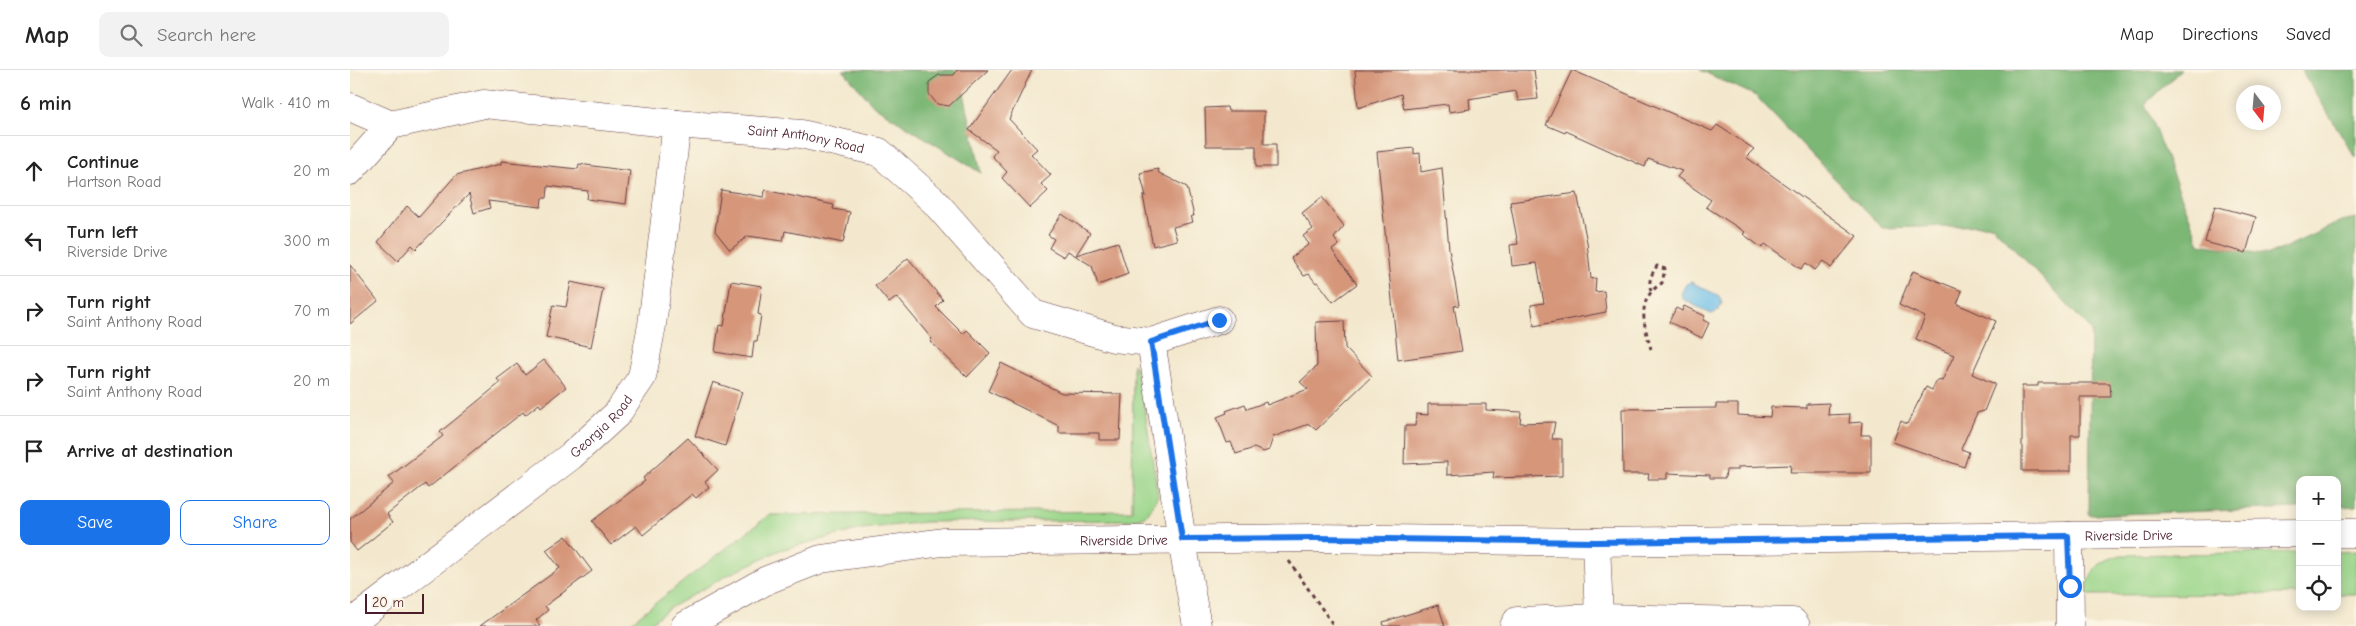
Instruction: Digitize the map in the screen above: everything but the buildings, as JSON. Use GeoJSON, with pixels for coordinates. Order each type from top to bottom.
{"type":"FeatureCollection","features":[{"type":"Feature","properties":{"kind":"street","name":"Saint Anthony Road"},"geometry":{"type":"LineString","coordinates":[[390,125],[484,104],[677,124],[801,134],[879,152],[934,201],[1033,314],[1114,338],[1151,342],[1219,320]]}},
{"type":"Feature","properties":{"kind":"street"},"geometry":{"type":"LineString","coordinates":[[350,107],[390,125],[350,171]]}},
{"type":"Feature","properties":{"kind":"street","name":"Georgia Road"},"geometry":{"type":"LineString","coordinates":[[350,624],[571,456],[618,414],[642,377],[652,325],[677,124]]}},
{"type":"Feature","properties":{"kind":"street"},"geometry":{"type":"LineString","coordinates":[[1151,342],[1197,626]]}},
{"type":"Feature","properties":{"kind":"street","name":"Riverside Drive"},"geometry":{"type":"LineString","coordinates":[[685,626],[767,580],[821,559],[943,542],[1284,538],[1596,542],[2296,533]]}},
{"type":"Feature","properties":{"kind":"street"},"geometry":{"type":"LineString","coordinates":[[2341,533],[2356,533]]}},
{"type":"Feature","properties":{"kind":"street"},"geometry":{"type":"LineString","coordinates":[[2068,536],[2070,626]]}},
{"type":"Feature","properties":{"kind":"street"},"geometry":{"type":"LineString","coordinates":[[1596,542],[1599,618]]}},
{"type":"Feature","properties":{"kind":"street"},"geometry":{"type":"LineString","coordinates":[[1514,626],[1518,621],[1599,618],[1793,622],[1796,626]]}},
{"type":"Feature","properties":{"kind":"path"},"geometry":{"type":"LineString","coordinates":[[1651,291],[1649,284],[1651,275],[1657,266],[1662,267],[1665,269],[1662,283],[1651,291],[1645,303],[1643,313],[1644,325],[1651,349]]}},
{"type":"Feature","properties":{"kind":"path"},"geometry":{"type":"LineString","coordinates":[[1284,538],[1285,556],[1334,626]]}},
{"type":"Feature","properties":{"kind":"green space"},"geometry":{"type":"Polygon","coordinates":[[[843,70],[959,70],[981,173],[874,106],[843,70]]]}},
{"type":"Feature","properties":{"kind":"green space"},"geometry":{"type":"Polygon","coordinates":[[[1700,70],[2181,70],[2145,104],[2200,244],[2269,255],[2342,221],[2356,218],[2356,506],[2341,507],[2341,476],[2296,476],[2296,508],[2089,515],[2091,330],[1992,225],[1882,228],[1756,96],[1700,70]]]}},
{"type":"Feature","properties":{"kind":"green space"},"geometry":{"type":"Polygon","coordinates":[[[2301,70],[2356,70],[2356,158],[2301,70]]]}},
{"type":"Feature","properties":{"kind":"green space"},"geometry":{"type":"Polygon","coordinates":[[[1133,364],[1139,374],[1158,495],[1148,514],[1135,520],[925,522],[862,529],[780,550],[726,576],[668,609],[647,626],[626,626],[769,515],[1132,511],[1133,364]]]}},
{"type":"Feature","properties":{"kind":"green space"},"geometry":{"type":"Polygon","coordinates":[[[2356,551],[2356,594],[2341,594],[2341,552],[2356,551]]]}},
{"type":"Feature","properties":{"kind":"green space"},"geometry":{"type":"Polygon","coordinates":[[[2296,552],[2296,594],[2086,595],[2089,580],[2100,564],[2121,555],[2296,552]]]}},
{"type":"Feature","properties":{"kind":"water"},"geometry":{"type":"Polygon","coordinates":[[[1691,282],[1719,296],[1722,303],[1718,311],[1711,314],[1683,299],[1681,294],[1686,284],[1691,282]]]}},
{"type":"Feature","properties":{"kind":"route"},"geometry":{"type":"LineString","coordinates":[[1219,320],[1151,342],[1182,539],[1315,538],[1596,542],[2068,536],[2070,586]]}}]}
